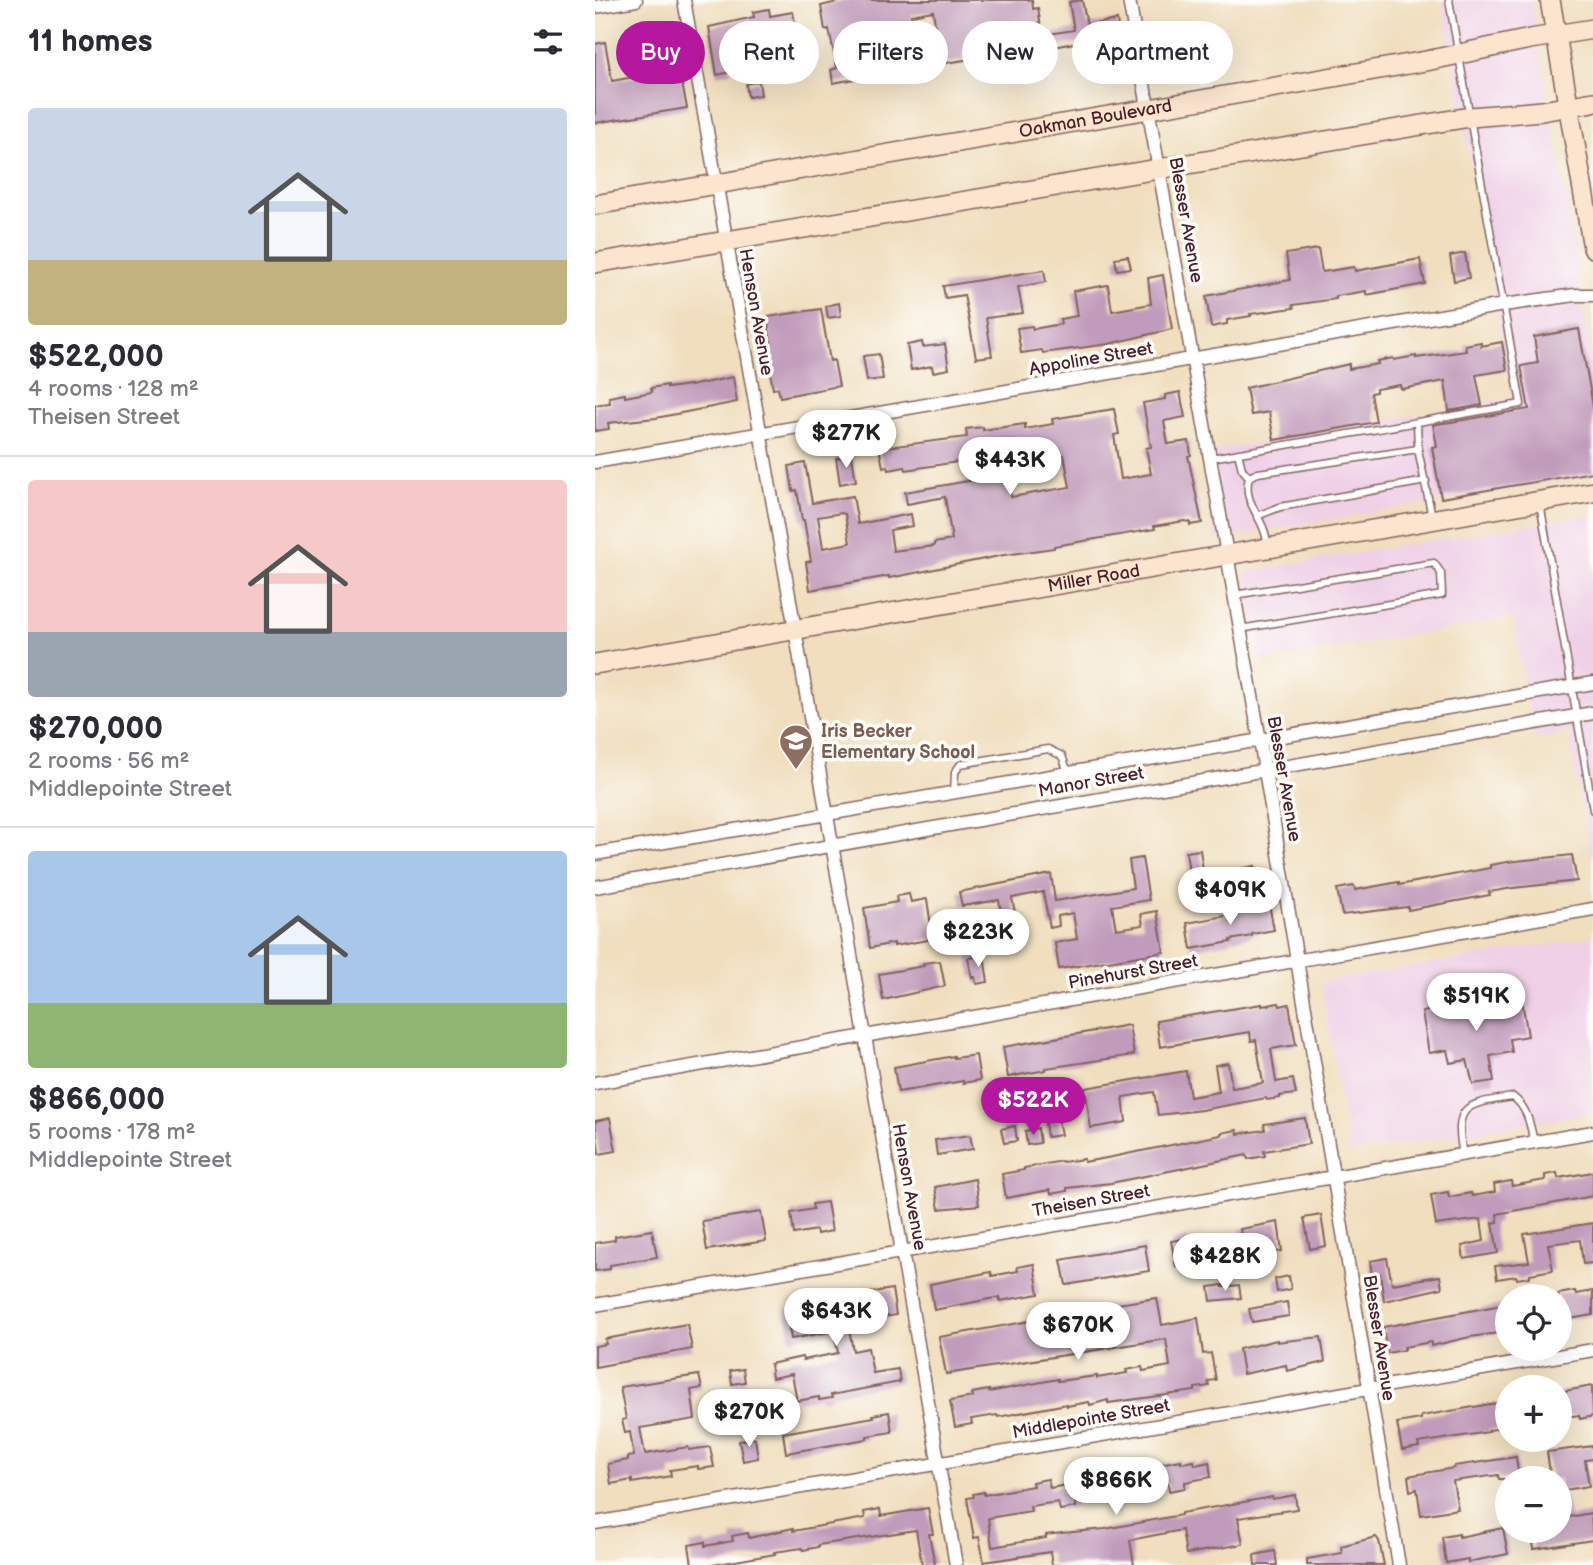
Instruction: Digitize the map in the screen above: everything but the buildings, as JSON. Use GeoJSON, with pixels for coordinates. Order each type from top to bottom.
{"type":"FeatureCollection","features":[{"type":"Feature","properties":{"kind":"street"},"geometry":{"type":"LineString","coordinates":[[595,7],[636,0]]}},
{"type":"Feature","properties":{"kind":"street","name":"Henson Avenue"},"geometry":{"type":"LineString","coordinates":[[684,0],[956,1565]]}},
{"type":"Feature","properties":{"kind":"street","name":"Blesser Avenue"},"geometry":{"type":"LineString","coordinates":[[1129,0],[1298,961],[1399,1565]]}},
{"type":"Feature","properties":{"kind":"street"},"geometry":{"type":"LineString","coordinates":[[1550,0],[1593,248]]}},
{"type":"Feature","properties":{"kind":"street","name":"Oakman Boulevard"},"geometry":{"type":"LineString","coordinates":[[595,205],[1426,61],[1555,34],[1593,29]]}},
{"type":"Feature","properties":{"kind":"street"},"geometry":{"type":"LineString","coordinates":[[595,263],[1470,117],[1593,102]]}},
{"type":"Feature","properties":{"kind":"street","name":"Appoline Street"},"geometry":{"type":"LineString","coordinates":[[595,462],[1504,305],[1593,295]]}},
{"type":"Feature","properties":{"kind":"street","name":"Miller Road"},"geometry":{"type":"LineString","coordinates":[[595,664],[1593,492]]}},
{"type":"Feature","properties":{"kind":"street","name":"Manor Street"},"geometry":{"type":"LineString","coordinates":[[595,854],[1593,683]]}},
{"type":"Feature","properties":{"kind":"street","name":"Manor Street"},"geometry":{"type":"LineString","coordinates":[[595,887],[1593,713]]}},
{"type":"Feature","properties":{"kind":"street","name":"Pinehurst Street"},"geometry":{"type":"LineString","coordinates":[[595,1083],[1593,909]]}},
{"type":"Feature","properties":{"kind":"street","name":"Theisen Street"},"geometry":{"type":"LineString","coordinates":[[595,1305],[1593,1132]]}},
{"type":"Feature","properties":{"kind":"street","name":"Middlepointe Street"},"geometry":{"type":"LineString","coordinates":[[595,1523],[1593,1350]]}},
{"type":"Feature","properties":{"kind":"lane"},"geometry":{"type":"LineString","coordinates":[[1210,458],[1521,404],[1449,0]]}},
{"type":"Feature","properties":{"kind":"lane"},"geometry":{"type":"LineString","coordinates":[[1417,422],[1418,449],[1433,520]]}},
{"type":"Feature","properties":{"kind":"lane"},"geometry":{"type":"LineString","coordinates":[[1249,477],[1258,473],[1418,449]]}},
{"type":"Feature","properties":{"kind":"lane"},"geometry":{"type":"LineString","coordinates":[[1238,453],[1242,470],[1249,477]]}},
{"type":"Feature","properties":{"kind":"lane"},"geometry":{"type":"LineString","coordinates":[[1249,477],[1249,502],[1265,530],[1269,548]]}},
{"type":"Feature","properties":{"kind":"lane"},"geometry":{"type":"LineString","coordinates":[[1258,516],[1280,507],[1426,481]]}},
{"type":"Feature","properties":{"kind":"lane"},"geometry":{"type":"LineString","coordinates":[[1539,501],[1593,810]]}},
{"type":"Feature","properties":{"kind":"lane"},"geometry":{"type":"LineString","coordinates":[[1234,595],[1434,563],[1441,573],[1442,595],[1240,629]]}},
{"type":"Feature","properties":{"kind":"lane"},"geometry":{"type":"LineString","coordinates":[[954,794],[955,772],[961,764],[1048,749],[1062,756],[1069,774]]}},
{"type":"Feature","properties":{"kind":"lane"},"geometry":{"type":"LineString","coordinates":[[1463,1155],[1459,1133],[1460,1120],[1464,1110],[1478,1102],[1513,1097],[1520,1102],[1527,1114],[1534,1142]]}},
{"type":"Feature","properties":{"kind":"shaded area"},"geometry":{"type":"Polygon","coordinates":[[[1442,0],[1531,0],[1571,225],[1593,373],[1593,475],[1215,539],[1201,453],[1513,398],[1442,0]]]}},
{"type":"Feature","properties":{"kind":"shaded area"},"geometry":{"type":"Polygon","coordinates":[[[1593,514],[1593,867],[1568,732],[1534,740],[1513,618],[1259,661],[1244,572],[1593,514]]]}},
{"type":"Feature","properties":{"kind":"shaded area"},"geometry":{"type":"Polygon","coordinates":[[[1593,937],[1593,1113],[1349,1153],[1321,982],[1593,937]]]}},
{"type":"Feature","properties":{"kind":"place","name":"Iris Becker Elementary School"},"geometry":{"type":"Point","coordinates":[796,771]}}]}
